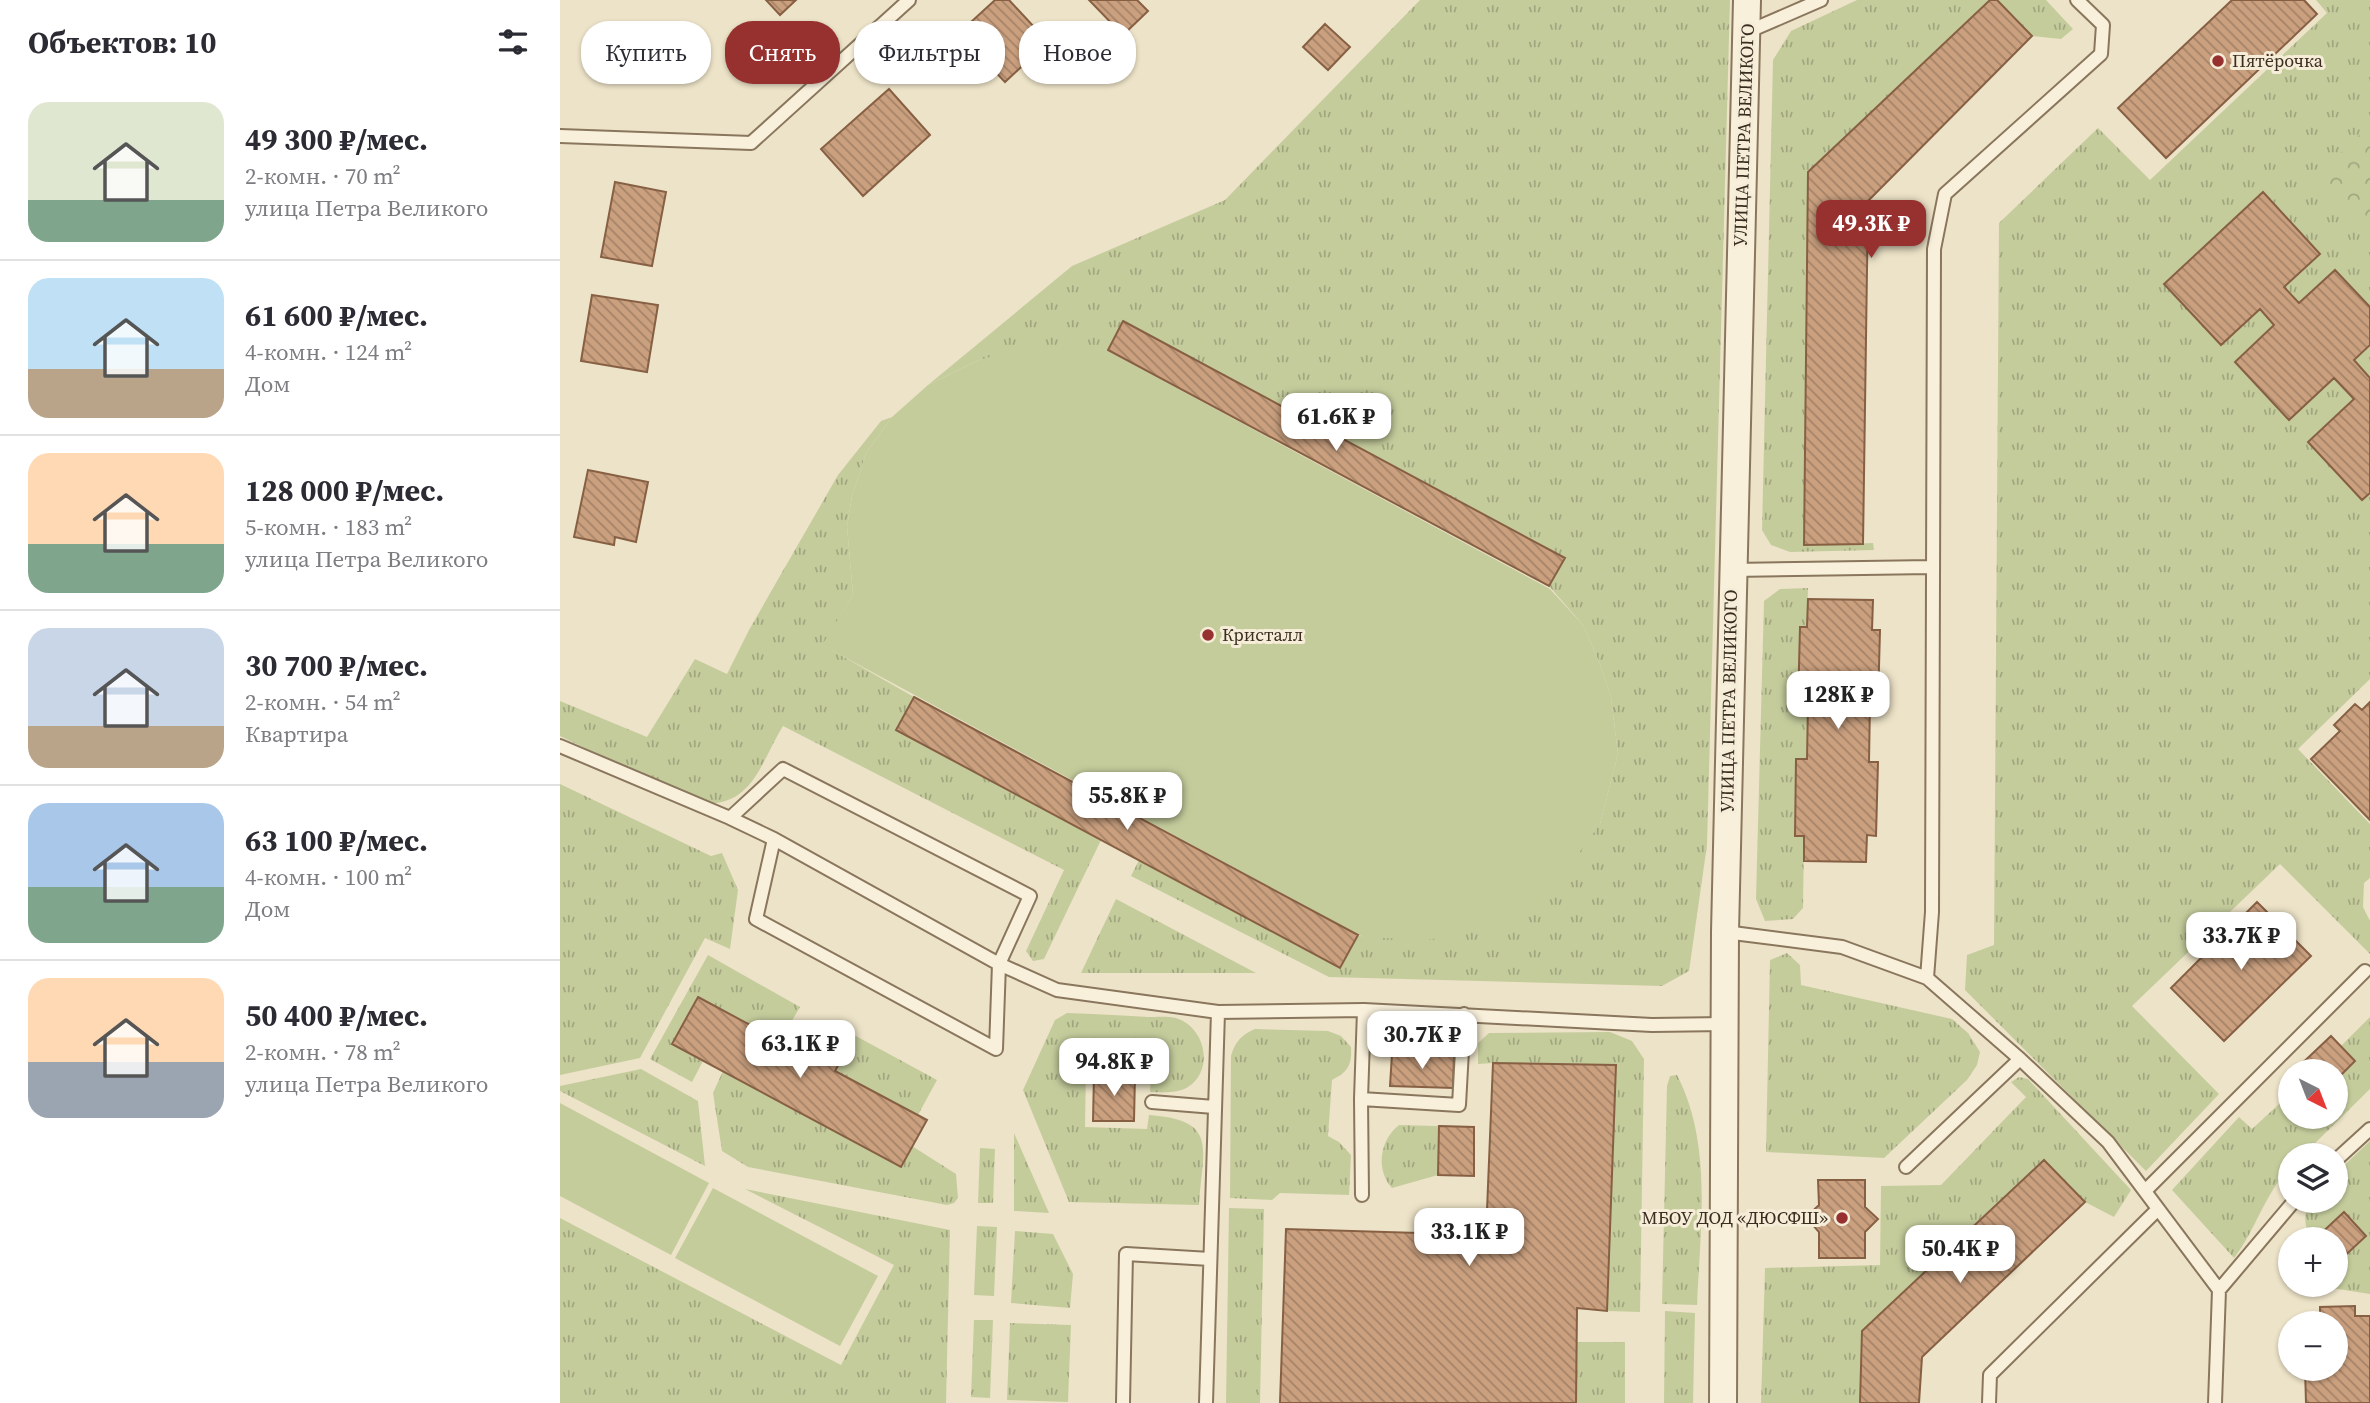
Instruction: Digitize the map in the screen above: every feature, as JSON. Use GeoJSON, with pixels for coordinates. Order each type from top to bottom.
{"type":"FeatureCollection","features":[{"type":"Feature","properties":{"kind":"street","name":"УЛИЦА ПЕТРА ВЕЛИКОГО"},"geometry":{"type":"LineString","coordinates":[[1723,1403],[1725,932],[1747,0]]}},
{"type":"Feature","properties":{"kind":"lane"},"geometry":{"type":"LineString","coordinates":[[560,136],[751,143],[909,0]]}},
{"type":"Feature","properties":{"kind":"lane"},"geometry":{"type":"LineString","coordinates":[[1747,32],[1821,0]]}},
{"type":"Feature","properties":{"kind":"lane"},"geometry":{"type":"LineString","coordinates":[[1927,978],[1932,912],[1934,250],[1945,194],[2101,54],[2103,24],[2077,0]]}},
{"type":"Feature","properties":{"kind":"lane"},"geometry":{"type":"LineString","coordinates":[[1732,569],[1931,567]]}},
{"type":"Feature","properties":{"kind":"lane"},"geometry":{"type":"LineString","coordinates":[[560,746],[774,839],[999,964],[1057,990],[1217,1012],[1364,1010],[1652,1025],[1725,1024]]}},
{"type":"Feature","properties":{"kind":"lane"},"geometry":{"type":"LineString","coordinates":[[730,818],[783,769],[1030,896],[999,964],[996,1049],[756,919],[774,839]]}},
{"type":"Feature","properties":{"kind":"lane"},"geometry":{"type":"LineString","coordinates":[[1725,932],[1842,947],[1927,978],[2020,1059],[2108,1142],[2219,1290]]}},
{"type":"Feature","properties":{"kind":"lane"},"geometry":{"type":"LineString","coordinates":[[2145,1191],[2365,971]]}},
{"type":"Feature","properties":{"kind":"lane"},"geometry":{"type":"LineString","coordinates":[[1362,1195],[1364,1010]]}},
{"type":"Feature","properties":{"kind":"lane"},"geometry":{"type":"LineString","coordinates":[[1206,1403],[1217,1012]]}},
{"type":"Feature","properties":{"kind":"lane"},"geometry":{"type":"LineString","coordinates":[[1361,1099],[1459,1105],[1464,1014]]}},
{"type":"Feature","properties":{"kind":"lane"},"geometry":{"type":"LineString","coordinates":[[1906,1167],[2020,1059]]}},
{"type":"Feature","properties":{"kind":"lane"},"geometry":{"type":"LineString","coordinates":[[1153,1102],[1214,1107]]}},
{"type":"Feature","properties":{"kind":"lane"},"geometry":{"type":"LineString","coordinates":[[2348,1149],[2370,1129]]}},
{"type":"Feature","properties":{"kind":"lane"},"geometry":{"type":"LineString","coordinates":[[1989,1403],[1990,1376],[2158,1209]]}},
{"type":"Feature","properties":{"kind":"lane"},"geometry":{"type":"LineString","coordinates":[[2215,1403],[2219,1290],[2284,1213]]}},
{"type":"Feature","properties":{"kind":"lane"},"geometry":{"type":"LineString","coordinates":[[1122,1403],[1126,1254],[1210,1259]]}},
{"type":"Feature","properties":{"kind":"green space"},"geometry":{"type":"Polygon","coordinates":[[[1420,0],[1730,0],[1707,845],[1689,971],[1662,986],[1329,977],[1131,876],[1139,860],[1340,968],[1358,935],[1364,937],[1600,824],[1618,754],[1611,697],[1583,625],[1549,586],[1565,558],[1124,322],[1108,350],[1075,348],[979,360],[928,385],[1072,266],[1225,200],[1420,0]]]}},
{"type":"Feature","properties":{"kind":"green space"},"geometry":{"type":"Polygon","coordinates":[[[1857,0],[1990,0],[1808,172],[1804,545],[1873,543],[1874,550],[1790,552],[1771,545],[1762,530],[1773,60],[1791,31],[1857,0]]]}},
{"type":"Feature","properties":{"kind":"green space"},"geometry":{"type":"Polygon","coordinates":[[[1997,0],[2046,0],[2073,29],[2061,39],[2032,36],[1997,0]]]}},
{"type":"Feature","properties":{"kind":"green space"},"geometry":{"type":"Polygon","coordinates":[[[2316,0],[2370,0],[2370,679],[2298,749],[2370,824],[2370,878],[2364,883],[2363,907],[2370,921],[2370,954],[2280,864],[2132,1006],[2219,1094],[2146,1171],[1965,990],[1967,955],[1994,945],[1999,223],[2098,128],[2150,180],[2327,13],[2316,0]]]}},
{"type":"Feature","properties":{"kind":"green space"},"geometry":{"type":"Polygon","coordinates":[[[2370,125],[2370,221],[2363,228],[2315,177],[2370,125]]]}},
{"type":"Feature","properties":{"kind":"green space","name":"Кристалл"},"geometry":{"type":"Polygon","coordinates":[[[1041,346],[1102,348],[1550,589],[1583,625],[1611,697],[1618,754],[1600,824],[1574,860],[1542,895],[1486,929],[1427,940],[1363,937],[822,645],[853,595],[847,526],[852,496],[866,453],[892,417],[928,385],[979,360],[1041,346]]]}},
{"type":"Feature","properties":{"kind":"green space"},"geometry":{"type":"Polygon","coordinates":[[[892,417],[866,453],[852,496],[847,526],[853,595],[823,645],[914,697],[897,730],[1101,840],[1044,959],[1033,961],[1026,951],[1064,870],[783,726],[753,781],[731,799],[716,803],[698,803],[560,736],[560,701],[647,737],[695,659],[727,674],[749,630],[838,475],[881,421],[892,417]]]}},
{"type":"Feature","properties":{"kind":"green space"},"geometry":{"type":"Polygon","coordinates":[[[1808,588],[1807,627],[1800,627],[1798,704],[1808,704],[1807,759],[1796,760],[1795,835],[1804,836],[1803,908],[1793,919],[1765,921],[1756,899],[1764,601],[1780,589],[1808,588]]]}},
{"type":"Feature","properties":{"kind":"green space"},"geometry":{"type":"Polygon","coordinates":[[[560,784],[711,856],[722,853],[738,890],[730,949],[705,938],[640,1058],[560,1075],[560,784]]]}},
{"type":"Feature","properties":{"kind":"green space"},"geometry":{"type":"Polygon","coordinates":[[[1116,899],[1256,973],[1081,973],[1116,899]]]}},
{"type":"Feature","properties":{"kind":"green space"},"geometry":{"type":"Polygon","coordinates":[[[1787,953],[1800,965],[1801,985],[1952,1019],[1968,1033],[1980,1052],[1977,1065],[1967,1080],[1884,1158],[1766,1152],[1770,960],[1787,953]]]}},
{"type":"Feature","properties":{"kind":"green space"},"geometry":{"type":"Polygon","coordinates":[[[708,955],[800,1007],[780,1041],[698,997],[672,1044],[703,1061],[692,1082],[650,1059],[708,955]]]}},
{"type":"Feature","properties":{"kind":"green space"},"geometry":{"type":"Polygon","coordinates":[[[1067,1013],[1173,1017],[1194,1030],[1203,1049],[1202,1070],[1188,1087],[1179,1091],[1150,1092],[1151,1072],[1086,1070],[1085,1127],[1147,1129],[1149,1115],[1187,1123],[1197,1131],[1202,1141],[1199,1205],[1069,1202],[1023,1090],[1055,1020],[1067,1013]]]}},
{"type":"Feature","properties":{"kind":"green space"},"geometry":{"type":"Polygon","coordinates":[[[2370,1017],[2370,1089],[2348,1111],[2348,1068],[2355,1061],[2341,1046],[2370,1017]]]}},
{"type":"Feature","properties":{"kind":"green space"},"geometry":{"type":"Polygon","coordinates":[[[1418,1024],[1445,1031],[1451,1040],[1454,1056],[1392,1054],[1399,1034],[1418,1024]]]}},
{"type":"Feature","properties":{"kind":"green space"},"geometry":{"type":"Polygon","coordinates":[[[1255,1029],[1328,1031],[1341,1036],[1351,1047],[1348,1067],[1332,1080],[1328,1136],[1339,1142],[1351,1155],[1349,1195],[1280,1193],[1272,1200],[1230,1198],[1231,1056],[1239,1040],[1255,1029]]]}},
{"type":"Feature","properties":{"kind":"green space"},"geometry":{"type":"Polygon","coordinates":[[[1610,1032],[1632,1041],[1644,1059],[1640,1312],[1607,1311],[1616,1065],[1478,1064],[1478,1043],[1489,1033],[1610,1032]]]}},
{"type":"Feature","properties":{"kind":"green space"},"geometry":{"type":"Polygon","coordinates":[[[854,1035],[937,1080],[918,1115],[835,1071],[854,1035]]]}},
{"type":"Feature","properties":{"kind":"green space"},"geometry":{"type":"Polygon","coordinates":[[[641,1069],[698,1101],[705,1166],[560,1091],[560,1086],[641,1069]]]}},
{"type":"Feature","properties":{"kind":"green space"},"geometry":{"type":"Polygon","coordinates":[[[723,1071],[901,1166],[912,1146],[956,1174],[958,1198],[947,1205],[748,1167],[722,1151],[713,1093],[723,1071]]]}},
{"type":"Feature","properties":{"kind":"green space"},"geometry":{"type":"Polygon","coordinates":[[[1677,1075],[1696,1130],[1700,1158],[1702,1188],[1697,1305],[1662,1304],[1667,1086],[1670,1076],[1677,1075]]]}},
{"type":"Feature","properties":{"kind":"green space"},"geometry":{"type":"Polygon","coordinates":[[[2019,1077],[2028,1079],[2131,1190],[2114,1217],[2085,1202],[2043,1160],[1862,1331],[1860,1403],[1761,1403],[1765,1268],[1880,1265],[1881,1186],[1941,1185],[2026,1097],[2011,1082],[2019,1077]]]}},
{"type":"Feature","properties":{"kind":"green space"},"geometry":{"type":"Polygon","coordinates":[[[560,1103],[709,1183],[671,1255],[560,1196],[560,1103]]]}},
{"type":"Feature","properties":{"kind":"green space"},"geometry":{"type":"Polygon","coordinates":[[[2278,1105],[2278,1129],[2329,1129],[2315,1143],[2278,1143],[2278,1182],[2234,1258],[2172,1190],[2239,1117],[2252,1129],[2278,1105]]]}},
{"type":"Feature","properties":{"kind":"green space"},"geometry":{"type":"Polygon","coordinates":[[[1399,1125],[1439,1126],[1438,1175],[1392,1188],[1383,1172],[1382,1155],[1388,1139],[1399,1125]]]}},
{"type":"Feature","properties":{"kind":"green space"},"geometry":{"type":"Polygon","coordinates":[[[1014,1133],[1049,1213],[1014,1211],[1014,1133]]]}},
{"type":"Feature","properties":{"kind":"green space"},"geometry":{"type":"Polygon","coordinates":[[[2370,1141],[2370,1294],[2348,1291],[2348,1253],[2366,1236],[2348,1237],[2348,1227],[2306,1227],[2305,1220],[2306,1213],[2348,1213],[2348,1162],[2370,1141]]]}},
{"type":"Feature","properties":{"kind":"green space"},"geometry":{"type":"Polygon","coordinates":[[[980,1148],[995,1149],[993,1203],[978,1203],[980,1148]]]}},
{"type":"Feature","properties":{"kind":"green space"},"geometry":{"type":"Polygon","coordinates":[[[713,1188],[878,1276],[840,1346],[675,1258],[713,1188]]]}},
{"type":"Feature","properties":{"kind":"green space"},"geometry":{"type":"Polygon","coordinates":[[[745,1189],[950,1230],[946,1403],[560,1403],[560,1218],[841,1365],[894,1265],[745,1189]]]}},
{"type":"Feature","properties":{"kind":"green space"},"geometry":{"type":"Polygon","coordinates":[[[1229,1208],[1264,1209],[1260,1403],[1226,1403],[1229,1208]]]}},
{"type":"Feature","properties":{"kind":"green space"},"geometry":{"type":"Polygon","coordinates":[[[977,1226],[997,1227],[994,1296],[974,1295],[977,1226]]]}},
{"type":"Feature","properties":{"kind":"green space"},"geometry":{"type":"Polygon","coordinates":[[[1015,1231],[1053,1234],[1073,1274],[1070,1308],[1011,1303],[1015,1231]]]}},
{"type":"Feature","properties":{"kind":"green space"},"geometry":{"type":"Polygon","coordinates":[[[1665,1311],[1695,1313],[1693,1403],[1664,1403],[1665,1311]]]}},
{"type":"Feature","properties":{"kind":"green space"},"geometry":{"type":"Polygon","coordinates":[[[974,1320],[993,1320],[990,1398],[971,1397],[974,1320]]]}},
{"type":"Feature","properties":{"kind":"green space"},"geometry":{"type":"Polygon","coordinates":[[[1010,1323],[1071,1325],[1068,1402],[1007,1400],[1010,1323]]]}},
{"type":"Feature","properties":{"kind":"green space"},"geometry":{"type":"Polygon","coordinates":[[[1575,1342],[1625,1342],[1625,1403],[1576,1403],[1575,1342]]]}},
{"type":"Feature","properties":{"kind":"building"},"geometry":{"type":"Polygon","coordinates":[[[766,0],[796,0],[780,15],[766,0]]]}},
{"type":"Feature","properties":{"kind":"building"},"geometry":{"type":"Polygon","coordinates":[[[995,0],[1009,0],[1028,21],[1019,21],[1019,69],[1005,82],[1005,21],[972,21],[995,0]]]}},
{"type":"Feature","properties":{"kind":"building"},"geometry":{"type":"Polygon","coordinates":[[[1089,0],[1137,0],[1148,11],[1136,23],[1109,21],[1089,0]]]}},
{"type":"Feature","properties":{"kind":"building"},"geometry":{"type":"Polygon","coordinates":[[[1990,0],[1997,0],[2032,36],[1868,201],[1863,544],[1804,545],[1808,172],[1990,0]]]}},
{"type":"Feature","properties":{"kind":"building","name":"Пятёрочка"},"geometry":{"type":"Polygon","coordinates":[[[2232,0],[2304,0],[2317,14],[2166,158],[2118,108],[2232,0]]]}},
{"type":"Feature","properties":{"kind":"building"},"geometry":{"type":"Polygon","coordinates":[[[1325,24],[1350,47],[1328,70],[1303,47],[1325,24]]]}},
{"type":"Feature","properties":{"kind":"building"},"geometry":{"type":"Polygon","coordinates":[[[889,89],[930,135],[863,196],[821,149],[889,89]]]}},
{"type":"Feature","properties":{"kind":"building"},"geometry":{"type":"Polygon","coordinates":[[[615,182],[666,192],[652,266],[601,257],[615,182]]]}},
{"type":"Feature","properties":{"kind":"building"},"geometry":{"type":"Polygon","coordinates":[[[2263,192],[2320,254],[2284,287],[2299,303],[2335,270],[2370,307],[2370,345],[2354,360],[2370,378],[2370,493],[2362,500],[2308,442],[2354,399],[2334,378],[2289,420],[2235,362],[2274,325],[2260,309],[2221,345],[2164,284],[2263,192]]]}},
{"type":"Feature","properties":{"kind":"building"},"geometry":{"type":"Polygon","coordinates":[[[592,295],[658,305],[647,372],[581,361],[592,295]]]}},
{"type":"Feature","properties":{"kind":"building"},"geometry":{"type":"Polygon","coordinates":[[[1123,321],[1565,558],[1549,586],[1108,350],[1123,321]]]}},
{"type":"Feature","properties":{"kind":"building"},"geometry":{"type":"Polygon","coordinates":[[[588,470],[648,482],[636,542],[615,537],[614,545],[574,537],[588,470]]]}},
{"type":"Feature","properties":{"kind":"building"},"geometry":{"type":"Polygon","coordinates":[[[1808,599],[1873,600],[1872,630],[1880,630],[1878,703],[1870,702],[1869,762],[1878,762],[1876,836],[1867,835],[1866,862],[1804,861],[1804,836],[1795,836],[1796,759],[1807,759],[1808,704],[1798,704],[1800,627],[1807,627],[1808,599]]]}},
{"type":"Feature","properties":{"kind":"building"},"geometry":{"type":"Polygon","coordinates":[[[914,697],[1358,935],[1340,968],[896,730],[914,697]]]}},
{"type":"Feature","properties":{"kind":"building"},"geometry":{"type":"Polygon","coordinates":[[[2370,702],[2370,820],[2311,759],[2340,731],[2334,725],[2355,704],[2362,710],[2370,702]]]}},
{"type":"Feature","properties":{"kind":"building"},"geometry":{"type":"Polygon","coordinates":[[[2257,902],[2311,956],[2224,1041],[2171,988],[2257,902]]]}},
{"type":"Feature","properties":{"kind":"building"},"geometry":{"type":"Polygon","coordinates":[[[698,997],[780,1041],[787,1028],[842,1058],[835,1071],[927,1120],[901,1167],[672,1044],[698,997]]]}},
{"type":"Feature","properties":{"kind":"building"},"geometry":{"type":"Polygon","coordinates":[[[2331,1036],[2355,1061],[2348,1068],[2348,1059],[2307,1059],[2331,1036]]]}},
{"type":"Feature","properties":{"kind":"building"},"geometry":{"type":"Polygon","coordinates":[[[1392,1054],[1454,1056],[1453,1088],[1390,1086],[1392,1054]]]}},
{"type":"Feature","properties":{"kind":"building"},"geometry":{"type":"Polygon","coordinates":[[[1493,1063],[1616,1065],[1607,1311],[1577,1308],[1576,1403],[1280,1403],[1286,1229],[1486,1235],[1493,1063]]]}},
{"type":"Feature","properties":{"kind":"building"},"geometry":{"type":"Polygon","coordinates":[[[1094,1074],[1135,1075],[1134,1121],[1093,1121],[1094,1074]]]}},
{"type":"Feature","properties":{"kind":"building"},"geometry":{"type":"Polygon","coordinates":[[[1439,1126],[1474,1127],[1474,1176],[1438,1175],[1439,1126]]]}},
{"type":"Feature","properties":{"kind":"building"},"geometry":{"type":"Polygon","coordinates":[[[2044,1160],[2085,1202],[1922,1357],[1919,1403],[1860,1403],[1862,1331],[2044,1160]]]}},
{"type":"Feature","properties":{"kind":"building","name":"МБОУ ДОД «ДЮСФШ»"},"geometry":{"type":"Polygon","coordinates":[[[1818,1180],[1865,1180],[1865,1207],[1878,1219],[1865,1232],[1865,1258],[1819,1258],[1819,1232],[1806,1217],[1819,1205],[1818,1180]]]}},
{"type":"Feature","properties":{"kind":"building"},"geometry":{"type":"Polygon","coordinates":[[[2345,1213],[2366,1236],[2348,1253],[2348,1227],[2328,1227],[2345,1213]]]}},
{"type":"Feature","properties":{"kind":"building"},"geometry":{"type":"Polygon","coordinates":[[[2355,1306],[2355,1316],[2370,1316],[2370,1403],[2306,1403],[2305,1381],[2348,1381],[2348,1311],[2320,1311],[2320,1307],[2355,1306]]]}},
{"type":"Feature","properties":{"kind":"place","name":"Пятёрочка"},"geometry":{"type":"Point","coordinates":[2218,61]}},
{"type":"Feature","properties":{"kind":"place","name":"Кристалл"},"geometry":{"type":"Point","coordinates":[1208,635]}},
{"type":"Feature","properties":{"kind":"place","name":"МБОУ ДОД «ДЮСФШ»"},"geometry":{"type":"Point","coordinates":[1842,1218]}}]}
